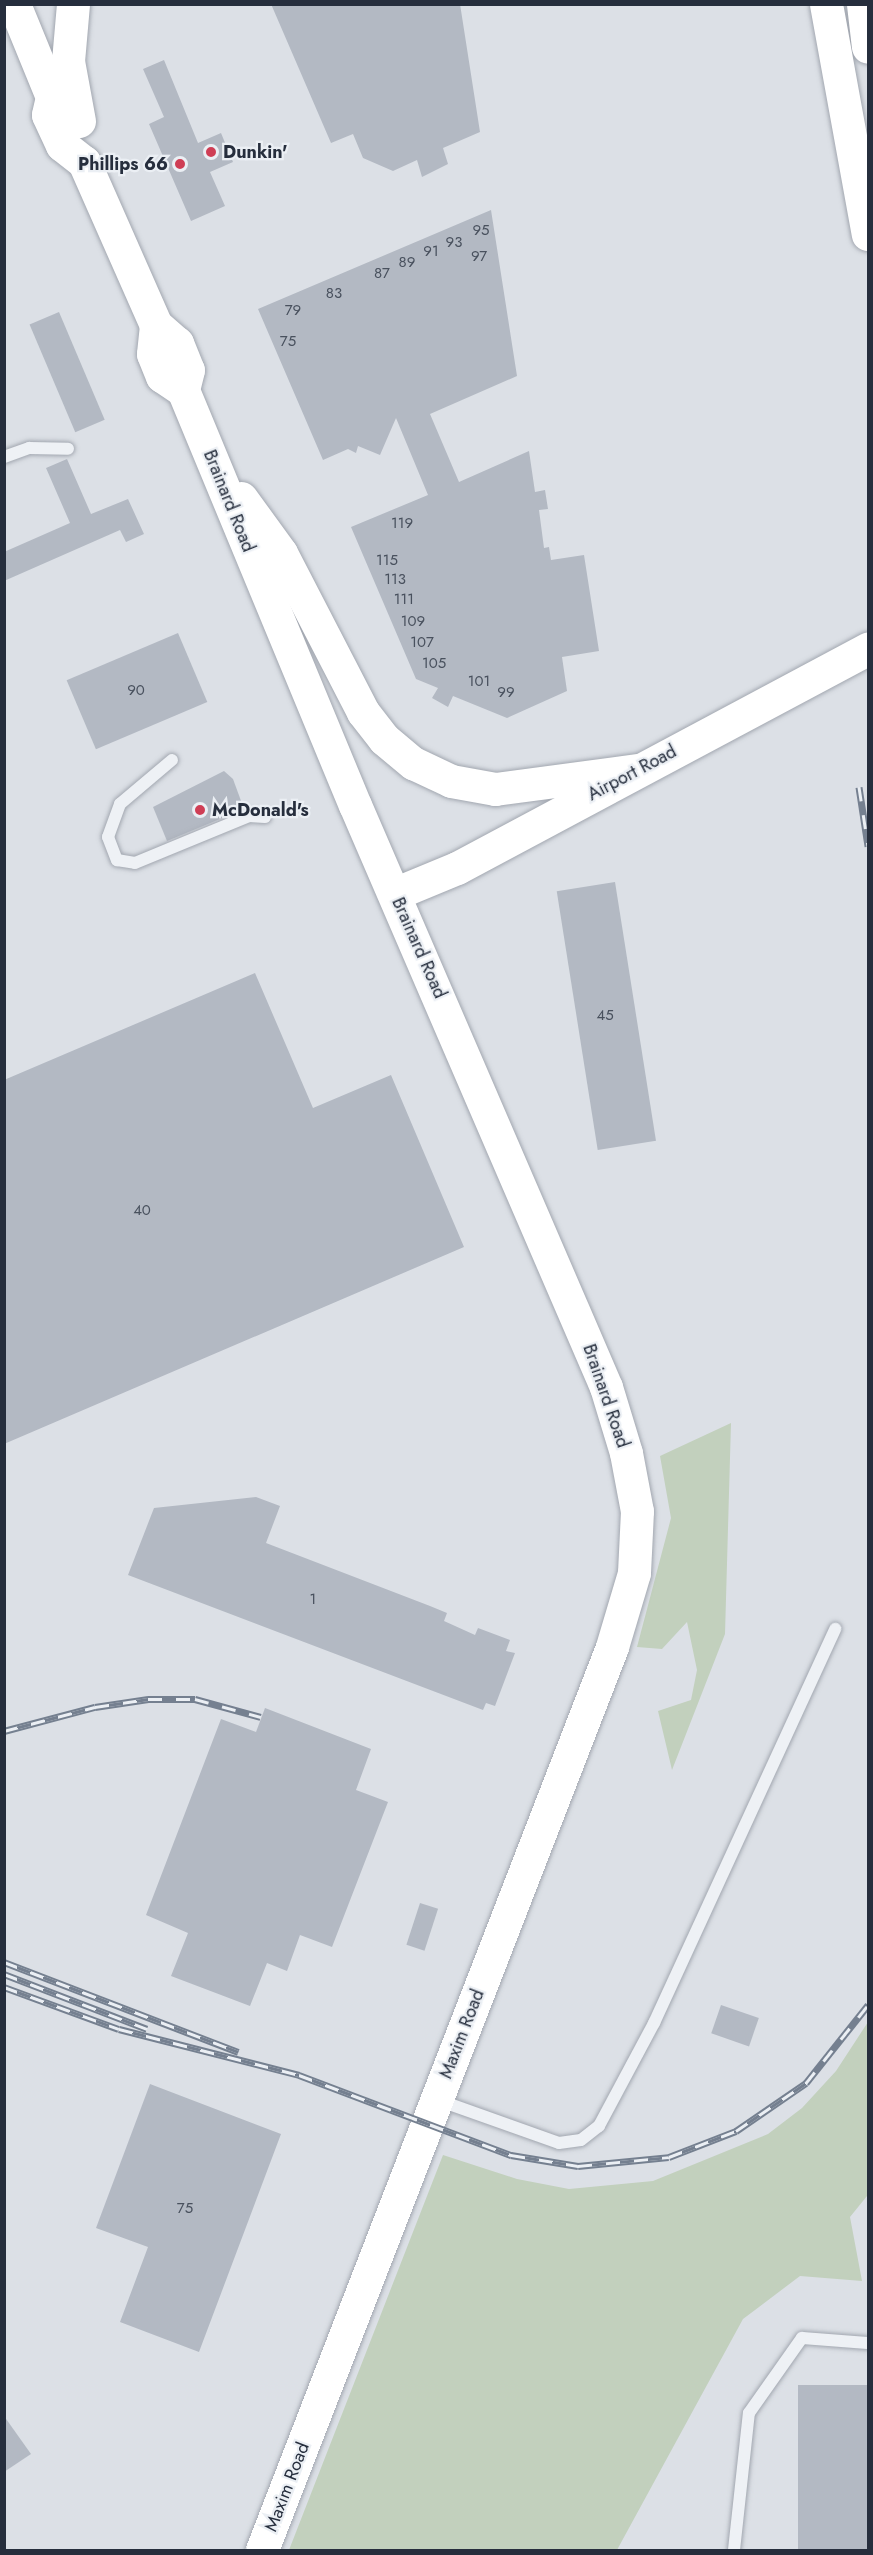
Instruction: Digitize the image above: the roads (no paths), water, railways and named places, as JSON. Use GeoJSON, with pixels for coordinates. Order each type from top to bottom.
{"type":"FeatureCollection","features":[{"type":"Feature","properties":{"kind":"main road","name":"Brainard Road"},"geometry":{"type":"LineString","coordinates":[[14,4],[52,97],[48,115],[62,145],[84,162],[156,325],[177,343],[188,370],[183,390],[394,894],[606,1388],[626,1453],[637,1511]]}},
{"type":"Feature","properties":{"kind":"main road"},"geometry":{"type":"LineString","coordinates":[[73,4],[68,61],[79,121]]}},
{"type":"Feature","properties":{"kind":"main road"},"geometry":{"type":"LineString","coordinates":[[826,4],[868,234]]}},
{"type":"Feature","properties":{"kind":"main road"},"geometry":{"type":"LineString","coordinates":[[863,4],[868,48]]}},
{"type":"Feature","properties":{"kind":"main road","name":"Brainard Road"},"geometry":{"type":"LineString","coordinates":[[52,97],[72,108],[79,121],[89,142],[84,162]]}},
{"type":"Feature","properties":{"kind":"main road"},"geometry":{"type":"LineString","coordinates":[[212,459],[281,553],[363,712],[408,759],[452,781],[495,789],[637,770]]}},
{"type":"Feature","properties":{"kind":"main road","name":"Airport Road"},"geometry":{"type":"LineString","coordinates":[[394,894],[457,868],[637,770],[868,650]]}},
{"type":"Feature","properties":{"kind":"main road","name":"Maxim Road"},"geometry":{"type":"LineString","coordinates":[[262,2550],[612,1647],[634,1573],[637,1511]]}},
{"type":"Feature","properties":{"kind":"lane"},"geometry":{"type":"LineString","coordinates":[[4,457],[29,448],[68,449]]}},
{"type":"Feature","properties":{"kind":"lane"},"geometry":{"type":"LineString","coordinates":[[172,760],[120,804],[108,837],[117,860],[135,863],[249,816],[265,817]]}},
{"type":"Feature","properties":{"kind":"lane"},"geometry":{"type":"LineString","coordinates":[[437,2100],[559,2143],[581,2140],[599,2126],[654,2023],[835,1629]]}},
{"type":"Feature","properties":{"kind":"lane"},"geometry":{"type":"LineString","coordinates":[[734,2550],[749,2413],[802,2338],[868,2343]]}},
{"type":"Feature","properties":{"kind":"railway"},"geometry":{"type":"LineString","coordinates":[[859,787],[868,846]]}},
{"type":"Feature","properties":{"kind":"railway"},"geometry":{"type":"LineString","coordinates":[[4,1731],[95,1707],[148,1699],[195,1699],[261,1717]]}},
{"type":"Feature","properties":{"kind":"railway"},"geometry":{"type":"LineString","coordinates":[[4,1962],[238,2052]]}},
{"type":"Feature","properties":{"kind":"railway"},"geometry":{"type":"LineString","coordinates":[[4,1974],[147,2029]]}},
{"type":"Feature","properties":{"kind":"railway"},"geometry":{"type":"LineString","coordinates":[[4,1987],[119,2029],[299,2075],[511,2155],[578,2166],[669,2157],[736,2131],[806,2083],[868,2005]]}},
{"type":"Feature","properties":{"kind":"place","name":"Dunkin'"},"geometry":{"type":"Point","coordinates":[211,152]}},
{"type":"Feature","properties":{"kind":"place","name":"Phillips 66"},"geometry":{"type":"Point","coordinates":[180,164]}},
{"type":"Feature","properties":{"kind":"place","name":"McDonald's"},"geometry":{"type":"Point","coordinates":[200,810]}}]}
